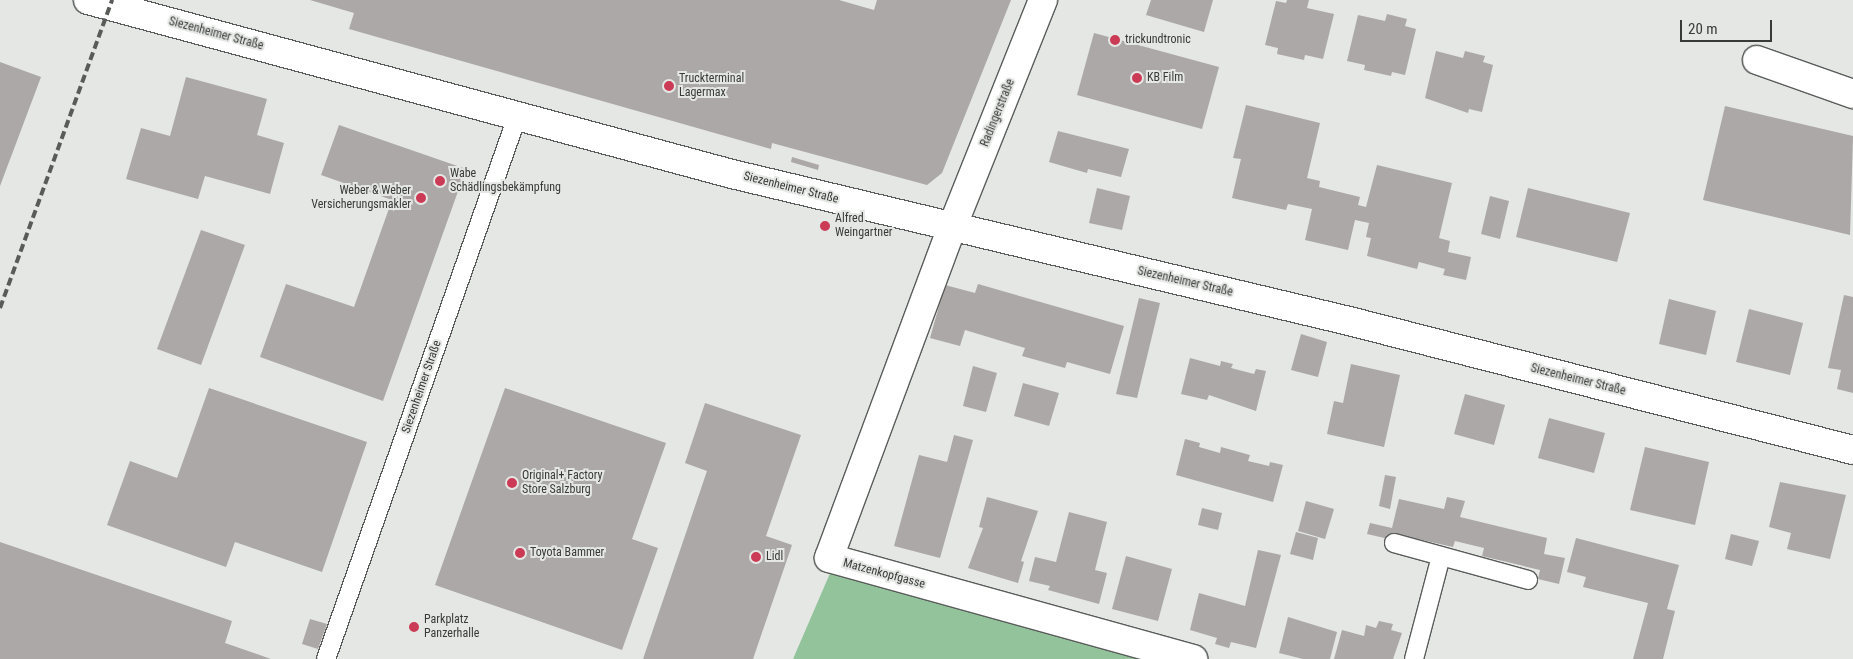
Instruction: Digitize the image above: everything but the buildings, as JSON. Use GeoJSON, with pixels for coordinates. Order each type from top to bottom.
{"type":"FeatureCollection","features":[{"type":"Feature","properties":{"kind":"street","name":"Siezenheimer Straße"},"geometry":{"type":"LineString","coordinates":[[88,0],[145,7],[732,174],[1353,322],[1853,450]]}},
{"type":"Feature","properties":{"kind":"street","name":"Radingerstraße"},"geometry":{"type":"LineString","coordinates":[[952,227],[1043,0]]}},
{"type":"Feature","properties":{"kind":"street"},"geometry":{"type":"LineString","coordinates":[[1758,60],[1853,94]]}},
{"type":"Feature","properties":{"kind":"street","name":"Matzenkopfgasse"},"geometry":{"type":"LineString","coordinates":[[952,227],[828,558],[1193,659]]}},
{"type":"Feature","properties":{"kind":"lane","name":"Siezenheimer Straße"},"geometry":{"type":"LineString","coordinates":[[326,659],[518,114]]}},
{"type":"Feature","properties":{"kind":"lane"},"geometry":{"type":"LineString","coordinates":[[1394,543],[1528,580]]}},
{"type":"Feature","properties":{"kind":"lane"},"geometry":{"type":"LineString","coordinates":[[1414,659],[1441,556]]}},
{"type":"Feature","properties":{"kind":"green space"},"geometry":{"type":"Polygon","coordinates":[[[831,571],[1146,659],[793,659],[831,571]]]}},
{"type":"Feature","properties":{"kind":"railway"},"geometry":{"type":"LineString","coordinates":[[0,308],[112,0]]}},
{"type":"Feature","properties":{"kind":"place","name":"trickundtronic"},"geometry":{"type":"Point","coordinates":[1115,40]}},
{"type":"Feature","properties":{"kind":"place","name":"KB Film"},"geometry":{"type":"Point","coordinates":[1137,78]}},
{"type":"Feature","properties":{"kind":"place","name":"Truckterminal Lagermax"},"geometry":{"type":"Point","coordinates":[669,86]}},
{"type":"Feature","properties":{"kind":"place","name":"Wabe Schädlingsbekämpfung"},"geometry":{"type":"Point","coordinates":[440,181]}},
{"type":"Feature","properties":{"kind":"place","name":"Weber & Weber Versicherungsmakler"},"geometry":{"type":"Point","coordinates":[421,198]}},
{"type":"Feature","properties":{"kind":"place","name":"Alfred Weingartner"},"geometry":{"type":"Point","coordinates":[825,226]}},
{"type":"Feature","properties":{"kind":"place","name":"Original+ Factory Store Salzburg"},"geometry":{"type":"Point","coordinates":[512,483]}},
{"type":"Feature","properties":{"kind":"place","name":"Toyota Bammer"},"geometry":{"type":"Point","coordinates":[520,553]}},
{"type":"Feature","properties":{"kind":"place","name":"Lidl"},"geometry":{"type":"Point","coordinates":[756,557]}},
{"type":"Feature","properties":{"kind":"place","name":"Parkplatz Panzerhalle"},"geometry":{"type":"Point","coordinates":[414,627]}}]}
